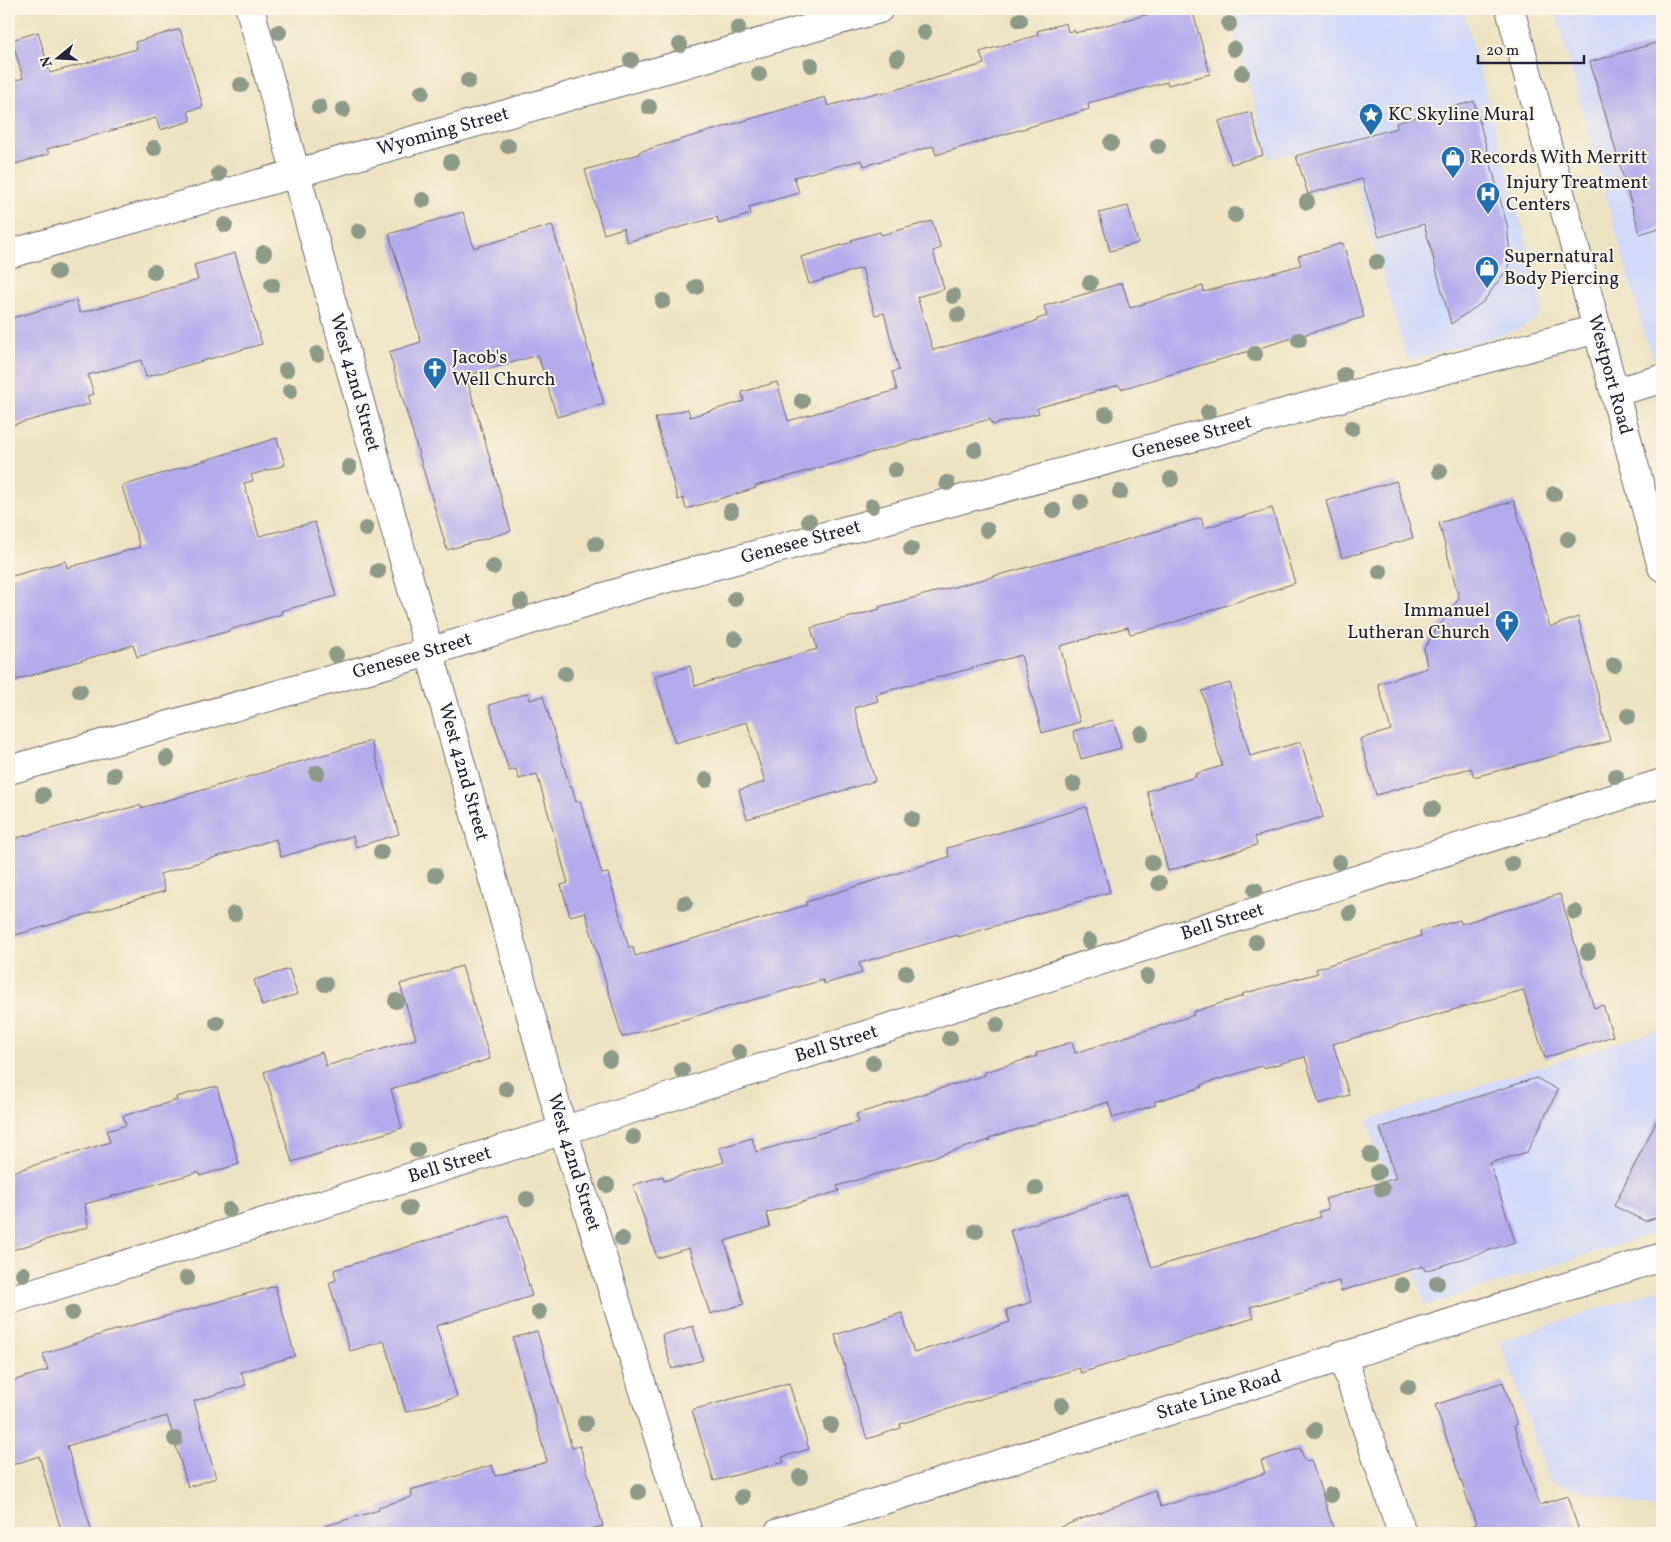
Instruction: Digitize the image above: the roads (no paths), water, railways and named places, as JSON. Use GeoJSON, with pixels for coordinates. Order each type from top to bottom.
{"type":"FeatureCollection","features":[{"type":"Feature","properties":{"kind":"street","name":"West 42nd Street"},"geometry":{"type":"LineString","coordinates":[[250,9],[563,1130],[688,1533]]}},
{"type":"Feature","properties":{"kind":"street","name":"Wyoming Street"},"geometry":{"type":"LineString","coordinates":[[9,254],[879,9]]}},
{"type":"Feature","properties":{"kind":"street","name":"Westport Road"},"geometry":{"type":"LineString","coordinates":[[1510,9],[1662,567]]}},
{"type":"Feature","properties":{"kind":"street","name":"Genesee Street"},"geometry":{"type":"LineString","coordinates":[[9,770],[429,652],[642,585],[1597,330]]}},
{"type":"Feature","properties":{"kind":"street"},"geometry":{"type":"LineString","coordinates":[[1614,392],[1662,379]]}},
{"type":"Feature","properties":{"kind":"street","name":"Bell Street"},"geometry":{"type":"LineString","coordinates":[[9,1300],[563,1130],[1662,783]]}},
{"type":"Feature","properties":{"kind":"street","name":"State Line Road"},"geometry":{"type":"LineString","coordinates":[[778,1533],[1342,1355],[1662,1257]]}},
{"type":"Feature","properties":{"kind":"street"},"geometry":{"type":"LineString","coordinates":[[1342,1355],[1402,1533]]}},
{"type":"Feature","properties":{"kind":"place","name":"KC Skyline Mural"},"geometry":{"type":"Point","coordinates":[1371,136]}},
{"type":"Feature","properties":{"kind":"place","name":"Records With Merritt"},"geometry":{"type":"Point","coordinates":[1453,179]}},
{"type":"Feature","properties":{"kind":"place","name":"Injury Treatment Centers"},"geometry":{"type":"Point","coordinates":[1488,215]}},
{"type":"Feature","properties":{"kind":"place","name":"Supernatural Body Piercing"},"geometry":{"type":"Point","coordinates":[1487,289]}},
{"type":"Feature","properties":{"kind":"place","name":"Jacob's Well Church"},"geometry":{"type":"Point","coordinates":[435,390]}},
{"type":"Feature","properties":{"kind":"place","name":"Immanuel Lutheran Church"},"geometry":{"type":"Point","coordinates":[1507,643]}}]}
